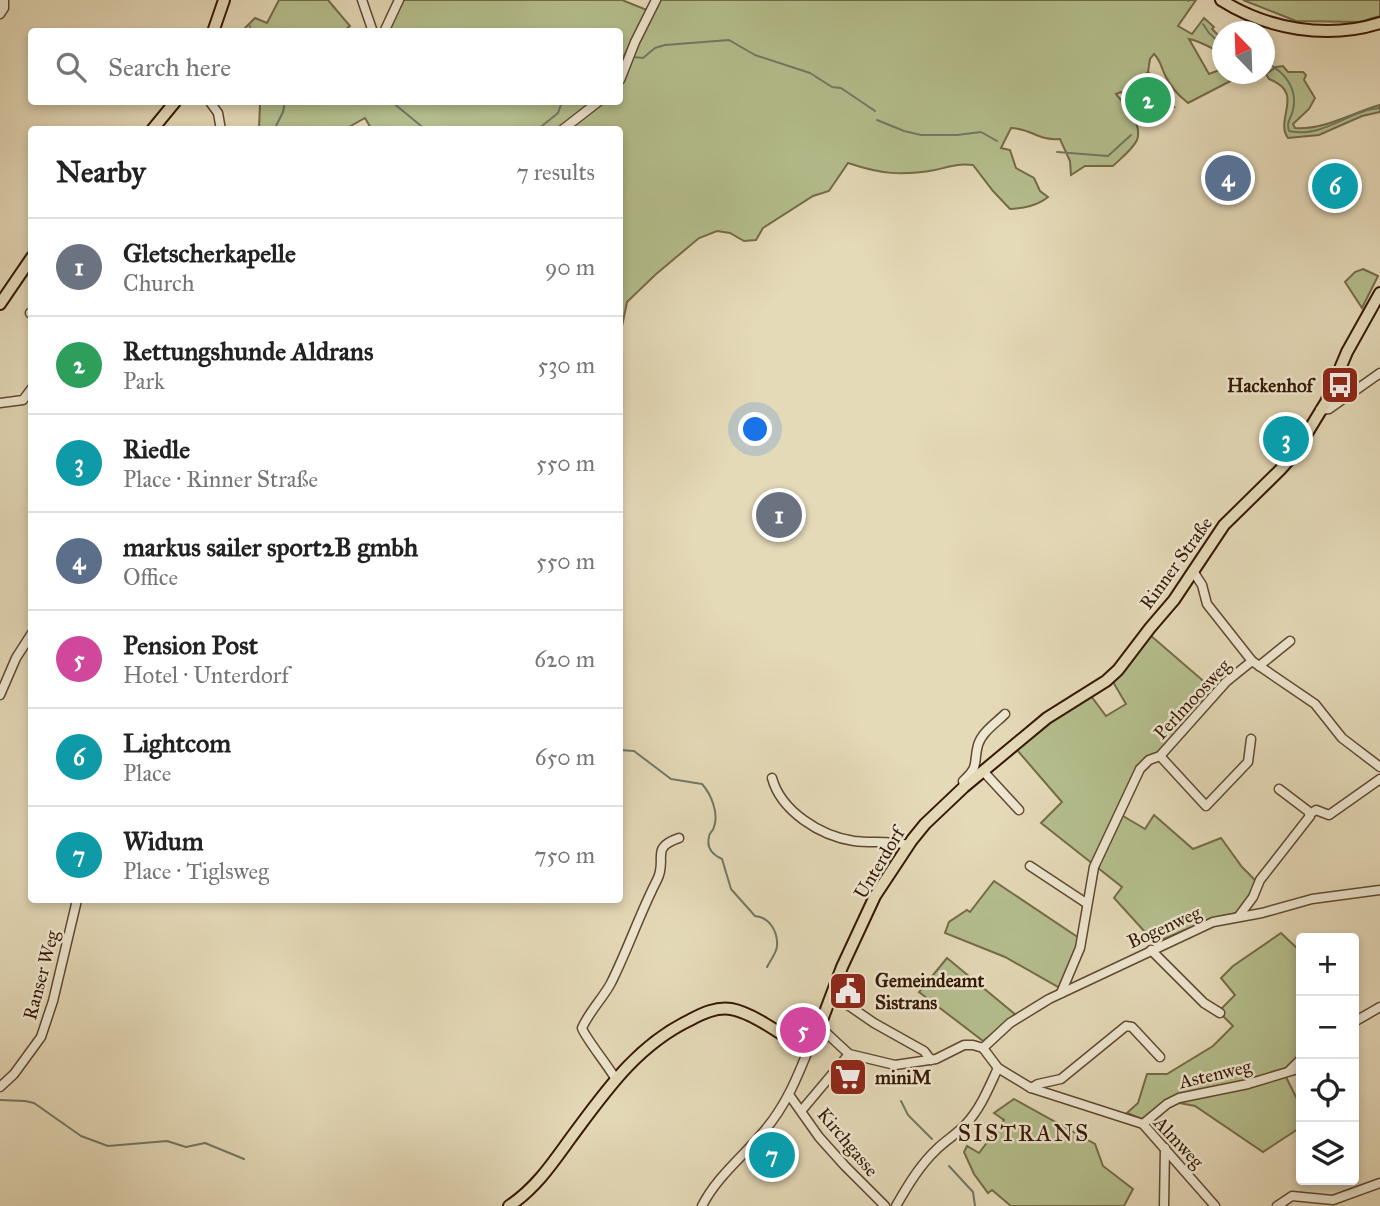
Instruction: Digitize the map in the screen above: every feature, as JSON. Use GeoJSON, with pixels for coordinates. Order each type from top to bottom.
{"type":"FeatureCollection","features":[{"type":"Feature","properties":{"kind":"main road"},"geometry":{"type":"LineString","coordinates":[[215,28],[224,0]]}},
{"type":"Feature","properties":{"kind":"main road"},"geometry":{"type":"LineString","coordinates":[[1221,0],[1252,16],[1299,29],[1342,31],[1380,23]]}},
{"type":"Feature","properties":{"kind":"main road"},"geometry":{"type":"LineString","coordinates":[[158,126],[173,105]]}},
{"type":"Feature","properties":{"kind":"main road"},"geometry":{"type":"LineString","coordinates":[[0,304],[28,263]]}},
{"type":"Feature","properties":{"kind":"main road","name":"Rinner Straße"},"geometry":{"type":"LineString","coordinates":[[983,771],[1054,712],[1112,676],[1174,600],[1229,520],[1287,463],[1320,410],[1347,352],[1380,292]]}},
{"type":"Feature","properties":{"kind":"main road","name":"Unterdorf"},"geometry":{"type":"LineString","coordinates":[[809,1048],[821,1028],[832,994],[876,896],[908,845],[925,824],[983,771]]}},
{"type":"Feature","properties":{"kind":"main road"},"geometry":{"type":"LineString","coordinates":[[509,1206],[540,1180],[615,1078],[656,1040],[687,1021],[719,1009],[741,1012],[801,1047],[809,1048]]}},
{"type":"Feature","properties":{"kind":"street"},"geometry":{"type":"LineString","coordinates":[[0,14],[4,8],[4,0]]}},
{"type":"Feature","properties":{"kind":"street"},"geometry":{"type":"LineString","coordinates":[[362,0],[372,28]]}},
{"type":"Feature","properties":{"kind":"street"},"geometry":{"type":"LineString","coordinates":[[386,28],[399,0]]}},
{"type":"Feature","properties":{"kind":"street"},"geometry":{"type":"LineString","coordinates":[[623,72],[656,0]]}},
{"type":"Feature","properties":{"kind":"street"},"geometry":{"type":"LineString","coordinates":[[212,105],[218,113],[221,126]]}},
{"type":"Feature","properties":{"kind":"street"},"geometry":{"type":"LineString","coordinates":[[567,126],[594,105]]}},
{"type":"Feature","properties":{"kind":"street"},"geometry":{"type":"LineString","coordinates":[[1320,410],[1329,409],[1380,373]]}},
{"type":"Feature","properties":{"kind":"street"},"geometry":{"type":"LineString","coordinates":[[0,403],[23,400],[28,393]]}},
{"type":"Feature","properties":{"kind":"street"},"geometry":{"type":"LineString","coordinates":[[1193,571],[1202,585],[1207,604],[1256,663],[1315,704],[1342,738],[1380,766]]}},
{"type":"Feature","properties":{"kind":"street"},"geometry":{"type":"LineString","coordinates":[[0,695],[16,658],[28,639]]}},
{"type":"Feature","properties":{"kind":"street","name":"Perlmoosweg"},"geometry":{"type":"LineString","coordinates":[[1061,993],[1080,948],[1094,867],[1140,769],[1149,760],[1160,756],[1226,682],[1290,641]]}},
{"type":"Feature","properties":{"kind":"street"},"geometry":{"type":"LineString","coordinates":[[964,788],[963,781],[976,764],[980,741],[1005,714]]}},
{"type":"Feature","properties":{"kind":"street"},"geometry":{"type":"LineString","coordinates":[[1160,756],[1206,806],[1248,762],[1251,739]]}},
{"type":"Feature","properties":{"kind":"street"},"geometry":{"type":"LineString","coordinates":[[983,771],[1019,810]]}},
{"type":"Feature","properties":{"kind":"street"},"geometry":{"type":"LineString","coordinates":[[772,778],[780,797],[820,830],[852,841],[908,845]]}},
{"type":"Feature","properties":{"kind":"street"},"geometry":{"type":"LineString","coordinates":[[1239,916],[1261,880],[1310,814],[1316,810],[1326,816],[1330,815],[1380,779]]}},
{"type":"Feature","properties":{"kind":"street"},"geometry":{"type":"LineString","coordinates":[[1279,789],[1310,814]]}},
{"type":"Feature","properties":{"kind":"street"},"geometry":{"type":"LineString","coordinates":[[615,1078],[582,1028],[610,985],[660,873],[661,850],[665,843],[679,838]]}},
{"type":"Feature","properties":{"kind":"street"},"geometry":{"type":"LineString","coordinates":[[1030,866],[1086,903]]}},
{"type":"Feature","properties":{"kind":"street","name":"Bogenweg"},"geometry":{"type":"LineString","coordinates":[[982,1048],[1010,1023],[1061,993],[1213,922],[1320,898],[1380,890]]}},
{"type":"Feature","properties":{"kind":"street","name":"Ranser Weg"},"geometry":{"type":"LineString","coordinates":[[0,1087],[14,1074],[41,1037],[53,1001],[76,903]]}},
{"type":"Feature","properties":{"kind":"street"},"geometry":{"type":"LineString","coordinates":[[1151,950],[1204,1003],[1220,1013]]}},
{"type":"Feature","properties":{"kind":"street"},"geometry":{"type":"LineString","coordinates":[[832,994],[874,1023],[924,1051],[930,1060]]}},
{"type":"Feature","properties":{"kind":"street"},"geometry":{"type":"LineString","coordinates":[[1359,1019],[1380,1007]]}},
{"type":"Feature","properties":{"kind":"street"},"geometry":{"type":"LineString","coordinates":[[1031,1088],[1060,1079],[1126,1026],[1132,1027],[1160,1057]]}},
{"type":"Feature","properties":{"kind":"street"},"geometry":{"type":"LineString","coordinates":[[821,1028],[849,1054],[890,1065],[930,1060],[964,1045],[973,1045],[982,1048],[998,1068],[971,1118],[952,1138],[939,1146],[910,1180],[896,1206]]}},
{"type":"Feature","properties":{"kind":"street"},"geometry":{"type":"LineString","coordinates":[[702,1206],[714,1186],[766,1129],[790,1096],[809,1048]]}},
{"type":"Feature","properties":{"kind":"street"},"geometry":{"type":"LineString","coordinates":[[802,1110],[849,1054]]}},
{"type":"Feature","properties":{"kind":"street"},"geometry":{"type":"LineString","coordinates":[[1290,1070],[1296,1064]]}},
{"type":"Feature","properties":{"kind":"street","name":"Almweg"},"geometry":{"type":"LineString","coordinates":[[998,1068],[1031,1088],[1143,1124],[1215,1206]]}},
{"type":"Feature","properties":{"kind":"street","name":"Astenweg"},"geometry":{"type":"LineString","coordinates":[[1143,1124],[1172,1101],[1296,1069]]}},
{"type":"Feature","properties":{"kind":"street","name":"Kirchgasse"},"geometry":{"type":"LineString","coordinates":[[790,1096],[845,1167],[885,1206]]}},
{"type":"Feature","properties":{"kind":"street"},"geometry":{"type":"LineString","coordinates":[[1164,1206],[1165,1148]]}},
{"type":"Feature","properties":{"kind":"street"},"geometry":{"type":"LineString","coordinates":[[1277,1206],[1292,1196],[1333,1199],[1380,1183]]}},
{"type":"Feature","properties":{"kind":"green space"},"geometry":{"type":"Polygon","coordinates":[[[279,0],[328,0],[350,26],[245,28],[255,18],[267,23],[279,0]]]}},
{"type":"Feature","properties":{"kind":"green space"},"geometry":{"type":"Polygon","coordinates":[[[403,0],[622,0],[647,10],[625,58],[656,0],[1196,0],[1178,26],[1192,34],[1204,18],[1212,25],[1212,49],[1189,39],[1209,74],[1212,73],[1212,84],[1225,84],[1188,103],[1169,83],[1154,54],[1150,59],[1148,72],[1128,89],[1149,73],[1174,107],[1140,116],[1121,92],[1116,94],[1138,128],[1137,140],[1113,166],[1085,166],[1071,175],[1070,161],[1060,139],[1011,128],[1001,148],[1010,150],[1016,168],[1034,178],[1040,191],[1048,197],[1025,207],[1010,209],[973,165],[901,173],[881,172],[848,163],[829,191],[813,196],[763,228],[756,240],[744,241],[730,233],[717,231],[699,238],[627,302],[623,321],[623,126],[370,126],[365,118],[351,126],[259,126],[260,105],[623,105],[623,28],[385,28],[403,0]]]}},
{"type":"Feature","properties":{"kind":"green space"},"geometry":{"type":"Polygon","coordinates":[[[1243,0],[1380,0],[1380,16],[1360,22],[1296,21],[1243,0]]]}},
{"type":"Feature","properties":{"kind":"green space"},"geometry":{"type":"Polygon","coordinates":[[[1283,66],[1288,72],[1303,72],[1306,75],[1304,80],[1315,98],[1309,109],[1293,124],[1295,128],[1327,124],[1380,105],[1380,112],[1362,116],[1319,135],[1288,138],[1284,123],[1288,99],[1286,91],[1275,82],[1276,67],[1283,66]]]}},
{"type":"Feature","properties":{"kind":"green space"},"geometry":{"type":"Polygon","coordinates":[[[1363,269],[1378,276],[1362,308],[1345,282],[1355,272],[1363,269]]]}},
{"type":"Feature","properties":{"kind":"green space"},"geometry":{"type":"Polygon","coordinates":[[[1150,635],[1215,691],[1161,752],[1149,756],[1118,813],[1145,829],[1154,815],[1193,849],[1221,838],[1242,867],[1257,882],[1252,896],[1236,913],[1213,918],[1155,943],[1114,898],[1122,887],[1041,823],[1062,802],[1017,750],[1059,714],[1091,696],[1106,716],[1126,704],[1113,682],[1150,635]]]}},
{"type":"Feature","properties":{"kind":"green space"},"geometry":{"type":"Polygon","coordinates":[[[994,881],[1079,938],[1077,954],[1060,988],[1005,957],[945,933],[949,922],[967,910],[970,912],[994,881]]]}},
{"type":"Feature","properties":{"kind":"green space"},"geometry":{"type":"Polygon","coordinates":[[[1281,933],[1296,947],[1296,1061],[1283,1071],[1296,1097],[1296,1130],[1263,1152],[1195,1106],[1169,1101],[1142,1119],[1127,1113],[1138,1103],[1147,1074],[1167,1074],[1213,1046],[1233,1026],[1223,1016],[1222,1008],[1235,995],[1221,978],[1233,966],[1281,933]]]}},
{"type":"Feature","properties":{"kind":"green space"},"geometry":{"type":"Polygon","coordinates":[[[947,958],[1016,1015],[983,1041],[919,992],[947,958]]]}},
{"type":"Feature","properties":{"kind":"green space"},"geometry":{"type":"Polygon","coordinates":[[[1014,1099],[1095,1144],[1103,1166],[1133,1189],[1124,1206],[1011,1206],[992,1190],[988,1193],[974,1174],[964,1152],[967,1146],[979,1153],[1004,1120],[994,1113],[1014,1099]]]}},
{"type":"Feature","properties":{"kind":"waterway"},"geometry":{"type":"LineString","coordinates":[[1203,24],[1212,36]]}},
{"type":"Feature","properties":{"kind":"waterway"},"geometry":{"type":"LineString","coordinates":[[633,57],[643,58],[655,48],[665,45],[729,40],[755,55],[810,73],[832,87],[841,88],[875,111]]}},
{"type":"Feature","properties":{"kind":"waterway"},"geometry":{"type":"LineString","coordinates":[[1275,68],[1288,81],[1293,94],[1289,131],[1313,131],[1380,108]]}},
{"type":"Feature","properties":{"kind":"waterway"},"geometry":{"type":"LineString","coordinates":[[276,126],[284,105]]}},
{"type":"Feature","properties":{"kind":"waterway"},"geometry":{"type":"LineString","coordinates":[[396,105],[421,126]]}},
{"type":"Feature","properties":{"kind":"waterway"},"geometry":{"type":"LineString","coordinates":[[542,126],[558,113],[561,105]]}},
{"type":"Feature","properties":{"kind":"waterway"},"geometry":{"type":"LineString","coordinates":[[877,120],[921,135],[981,132],[997,141]]}},
{"type":"Feature","properties":{"kind":"waterway"},"geometry":{"type":"LineString","coordinates":[[1057,152],[1108,156],[1131,135]]}},
{"type":"Feature","properties":{"kind":"waterway"},"geometry":{"type":"LineString","coordinates":[[623,750],[634,751],[671,779],[702,784],[705,788],[716,816],[709,835],[709,848],[722,859],[731,889],[755,916],[772,926],[776,935],[777,948],[767,967]]}},
{"type":"Feature","properties":{"kind":"waterway"},"geometry":{"type":"LineString","coordinates":[[0,1100],[34,1103],[81,1136],[108,1146],[167,1141],[186,1147],[205,1143],[244,1159]]}},
{"type":"Feature","properties":{"kind":"waterway"},"geometry":{"type":"LineString","coordinates":[[901,1101],[908,1115],[932,1139]]}},
{"type":"Feature","properties":{"kind":"waterway"},"geometry":{"type":"LineString","coordinates":[[949,1166],[973,1192],[975,1206]]}},
{"type":"Feature","properties":{"kind":"place","name":"Rettungshunde Aldrans"},"geometry":{"type":"Point","coordinates":[1148,100]}},
{"type":"Feature","properties":{"kind":"place","name":"markus sailer sport2B gmbh"},"geometry":{"type":"Point","coordinates":[1228,178]}},
{"type":"Feature","properties":{"kind":"place","name":"Lightcom"},"geometry":{"type":"Point","coordinates":[1335,186]}},
{"type":"Feature","properties":{"kind":"place","name":"Hackenhof"},"geometry":{"type":"Point","coordinates":[1340,385]}},
{"type":"Feature","properties":{"kind":"place","name":"Riedle"},"geometry":{"type":"Point","coordinates":[1286,439]}},
{"type":"Feature","properties":{"kind":"place","name":"Gletscherkapelle"},"geometry":{"type":"Point","coordinates":[779,515]}},
{"type":"Feature","properties":{"kind":"place","name":"Gemeindeamt Sistrans"},"geometry":{"type":"Point","coordinates":[848,991]}},
{"type":"Feature","properties":{"kind":"place","name":"Pension Post"},"geometry":{"type":"Point","coordinates":[803,1030]}},
{"type":"Feature","properties":{"kind":"place","name":"miniM"},"geometry":{"type":"Point","coordinates":[848,1077]}},
{"type":"Feature","properties":{"kind":"place","name":"Widum"},"geometry":{"type":"Point","coordinates":[772,1155]}},
{"type":"Feature","properties":{"kind":"district","name":"SISTRANS"},"geometry":{"type":"Point","coordinates":[1024,1133]}}]}
